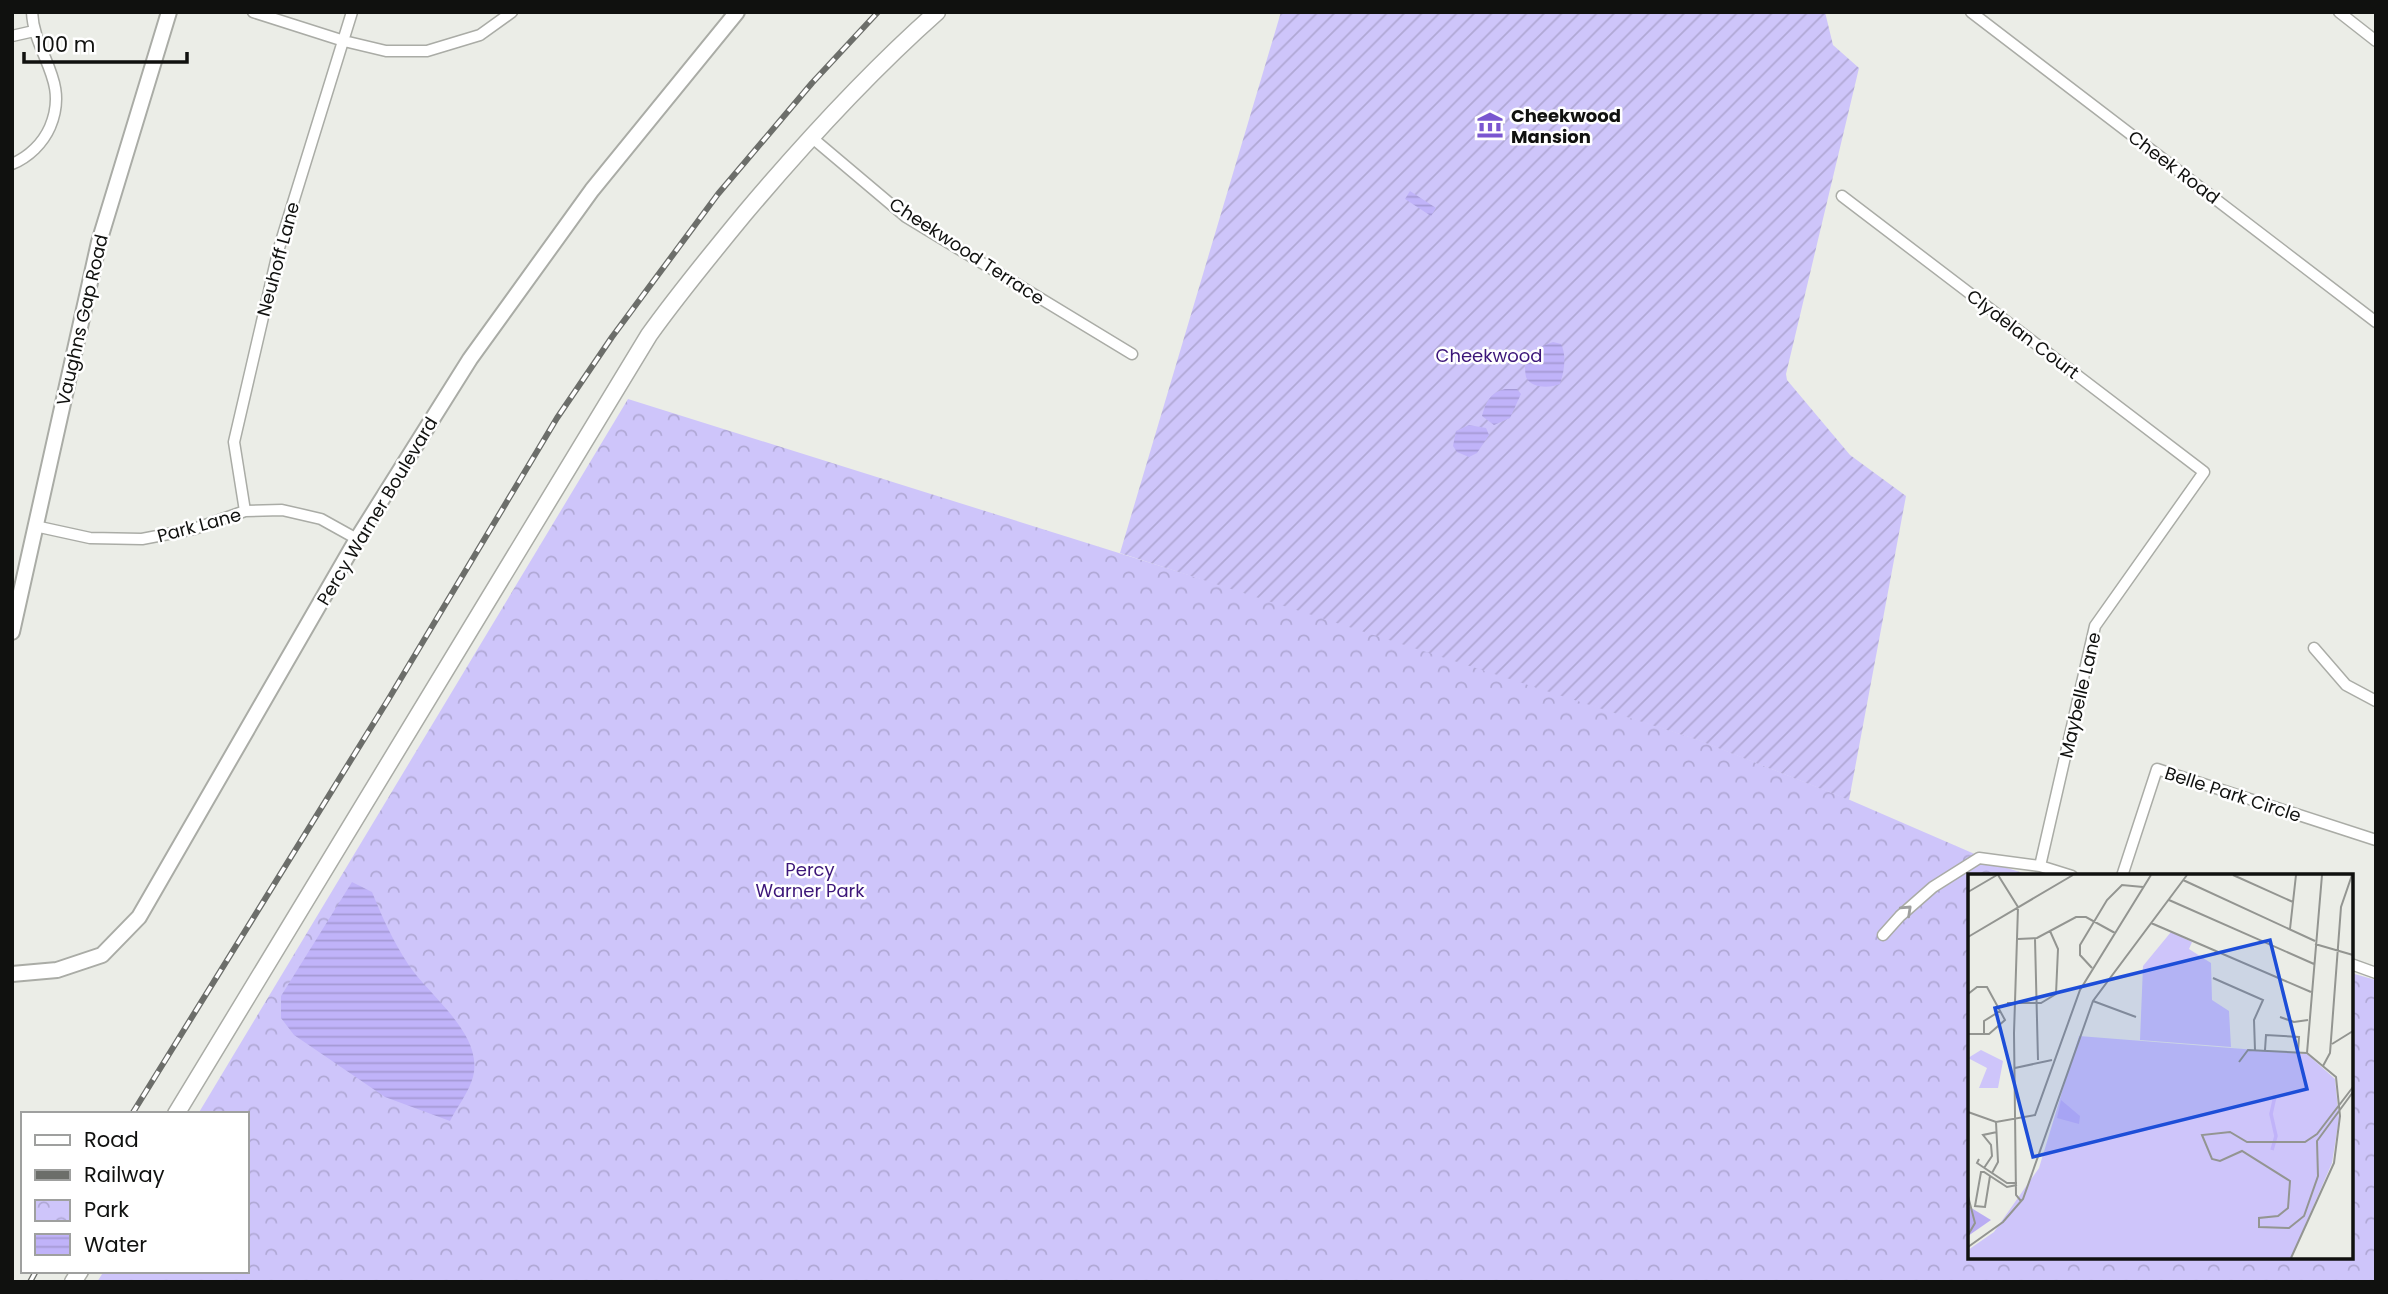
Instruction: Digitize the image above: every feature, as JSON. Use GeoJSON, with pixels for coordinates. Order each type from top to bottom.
{"type":"FeatureCollection","features":[{"type":"Feature","properties":{"kind":"main road"},"geometry":{"type":"LineString","coordinates":[[177,1112],[649,335],[679,293],[810,136],[902,43],[937,12]]}},
{"type":"Feature","properties":{"kind":"street"},"geometry":{"type":"LineString","coordinates":[[12,164],[24,158],[43,139],[56,108],[53,76],[34,31],[32,12]]}},
{"type":"Feature","properties":{"kind":"street","name":"Vaughns Gap Road"},"geometry":{"type":"LineString","coordinates":[[12,632],[99,242],[169,12]]}},
{"type":"Feature","properties":{"kind":"street"},"geometry":{"type":"LineString","coordinates":[[253,12],[344,41],[386,51],[427,51],[480,35],[512,12]]}},
{"type":"Feature","properties":{"kind":"street","name":"Neuhoff Lane"},"geometry":{"type":"LineString","coordinates":[[246,511],[234,442],[279,248],[352,12]]}},
{"type":"Feature","properties":{"kind":"street","name":"Percy Warner Boulevard"},"geometry":{"type":"LineString","coordinates":[[12,974],[57,970],[102,955],[139,917],[357,540],[470,359],[592,190],[737,12]]}},
{"type":"Feature","properties":{"kind":"street","name":"Cheek Road"},"geometry":{"type":"LineString","coordinates":[[1971,12],[2376,322]]}},
{"type":"Feature","properties":{"kind":"street"},"geometry":{"type":"LineString","coordinates":[[2339,12],[2376,41]]}},
{"type":"Feature","properties":{"kind":"street"},"geometry":{"type":"LineString","coordinates":[[12,36],[34,31]]}},
{"type":"Feature","properties":{"kind":"street","name":"Cheekwood Terrace"},"geometry":{"type":"LineString","coordinates":[[810,136],[906,217],[1132,354]]}},
{"type":"Feature","properties":{"kind":"street","name":"Clydelan Court"},"geometry":{"type":"LineString","coordinates":[[1842,196],[2204,472]]}},
{"type":"Feature","properties":{"kind":"street","name":"Maybelle Lane"},"geometry":{"type":"LineString","coordinates":[[2040,866],[2095,626],[2204,472]]}},
{"type":"Feature","properties":{"kind":"street","name":"Park Lane"},"geometry":{"type":"LineString","coordinates":[[35,526],[90,538],[142,539],[194,529],[246,511],[282,510],[321,519],[357,540]]}},
{"type":"Feature","properties":{"kind":"street"},"geometry":{"type":"LineString","coordinates":[[2314,648],[2346,685],[2376,701]]}},
{"type":"Feature","properties":{"kind":"street","name":"Belle Park Circle"},"geometry":{"type":"LineString","coordinates":[[2123,874],[2157,769],[2376,840]]}},
{"type":"Feature","properties":{"kind":"street"},"geometry":{"type":"LineString","coordinates":[[1883,935],[1899,916],[1933,887],[1979,858],[2040,866],[2066,874]]}},
{"type":"Feature","properties":{"kind":"street"},"geometry":{"type":"LineString","coordinates":[[2353,965],[2376,973]]}},
{"type":"Feature","properties":{"kind":"green space","name":"Cheekwood"},"geometry":{"type":"Polygon","coordinates":[[[1281,12],[1825,12],[1833,45],[1859,68],[1786,374],[1787,380],[1850,455],[1906,496],[1849,800],[1698,740],[1120,553],[1281,12]]]}},
{"type":"Feature","properties":{"kind":"green space","name":"Percy Warner Park"},"geometry":{"type":"Polygon","coordinates":[[[628,399],[1304,611],[1699,740],[2026,874],[1968,874],[1968,1259],[2353,1259],[2353,974],[2376,980],[2376,1282],[97,1282],[103,1273],[248,1273],[248,1112],[199,1112],[628,399]]]}},
{"type":"Feature","properties":{"kind":"water"},"geometry":{"type":"Polygon","coordinates":[[[1410,191],[1436,208],[1431,216],[1405,199],[1410,191]]]}},
{"type":"Feature","properties":{"kind":"water"},"geometry":{"type":"Polygon","coordinates":[[[1553,342],[1561,344],[1564,354],[1560,384],[1547,387],[1532,384],[1526,377],[1524,358],[1530,351],[1553,342]]]}},
{"type":"Feature","properties":{"kind":"water"},"geometry":{"type":"Polygon","coordinates":[[[1505,389],[1517,389],[1521,394],[1510,418],[1494,425],[1482,416],[1492,396],[1505,389]]]}},
{"type":"Feature","properties":{"kind":"water"},"geometry":{"type":"Polygon","coordinates":[[[1469,425],[1486,428],[1489,435],[1477,453],[1469,457],[1457,452],[1453,446],[1456,431],[1469,425]]]}},
{"type":"Feature","properties":{"kind":"water"},"geometry":{"type":"Polygon","coordinates":[[[352,882],[372,892],[397,947],[417,976],[452,1016],[470,1046],[474,1061],[473,1077],[450,1121],[385,1097],[294,1035],[281,1018],[281,996],[352,882]]]}},
{"type":"Feature","properties":{"kind":"railway"},"geometry":{"type":"LineString","coordinates":[[133,1112],[388,700],[557,418],[612,337],[718,194],[812,83],[878,12]]}},
{"type":"Feature","properties":{"kind":"railway"},"geometry":{"type":"LineString","coordinates":[[30,1282],[35,1273]]}},
{"type":"Feature","properties":{"kind":"place","name":"Cheekwood Mansion"},"geometry":{"type":"Point","coordinates":[1490,125]}}]}
